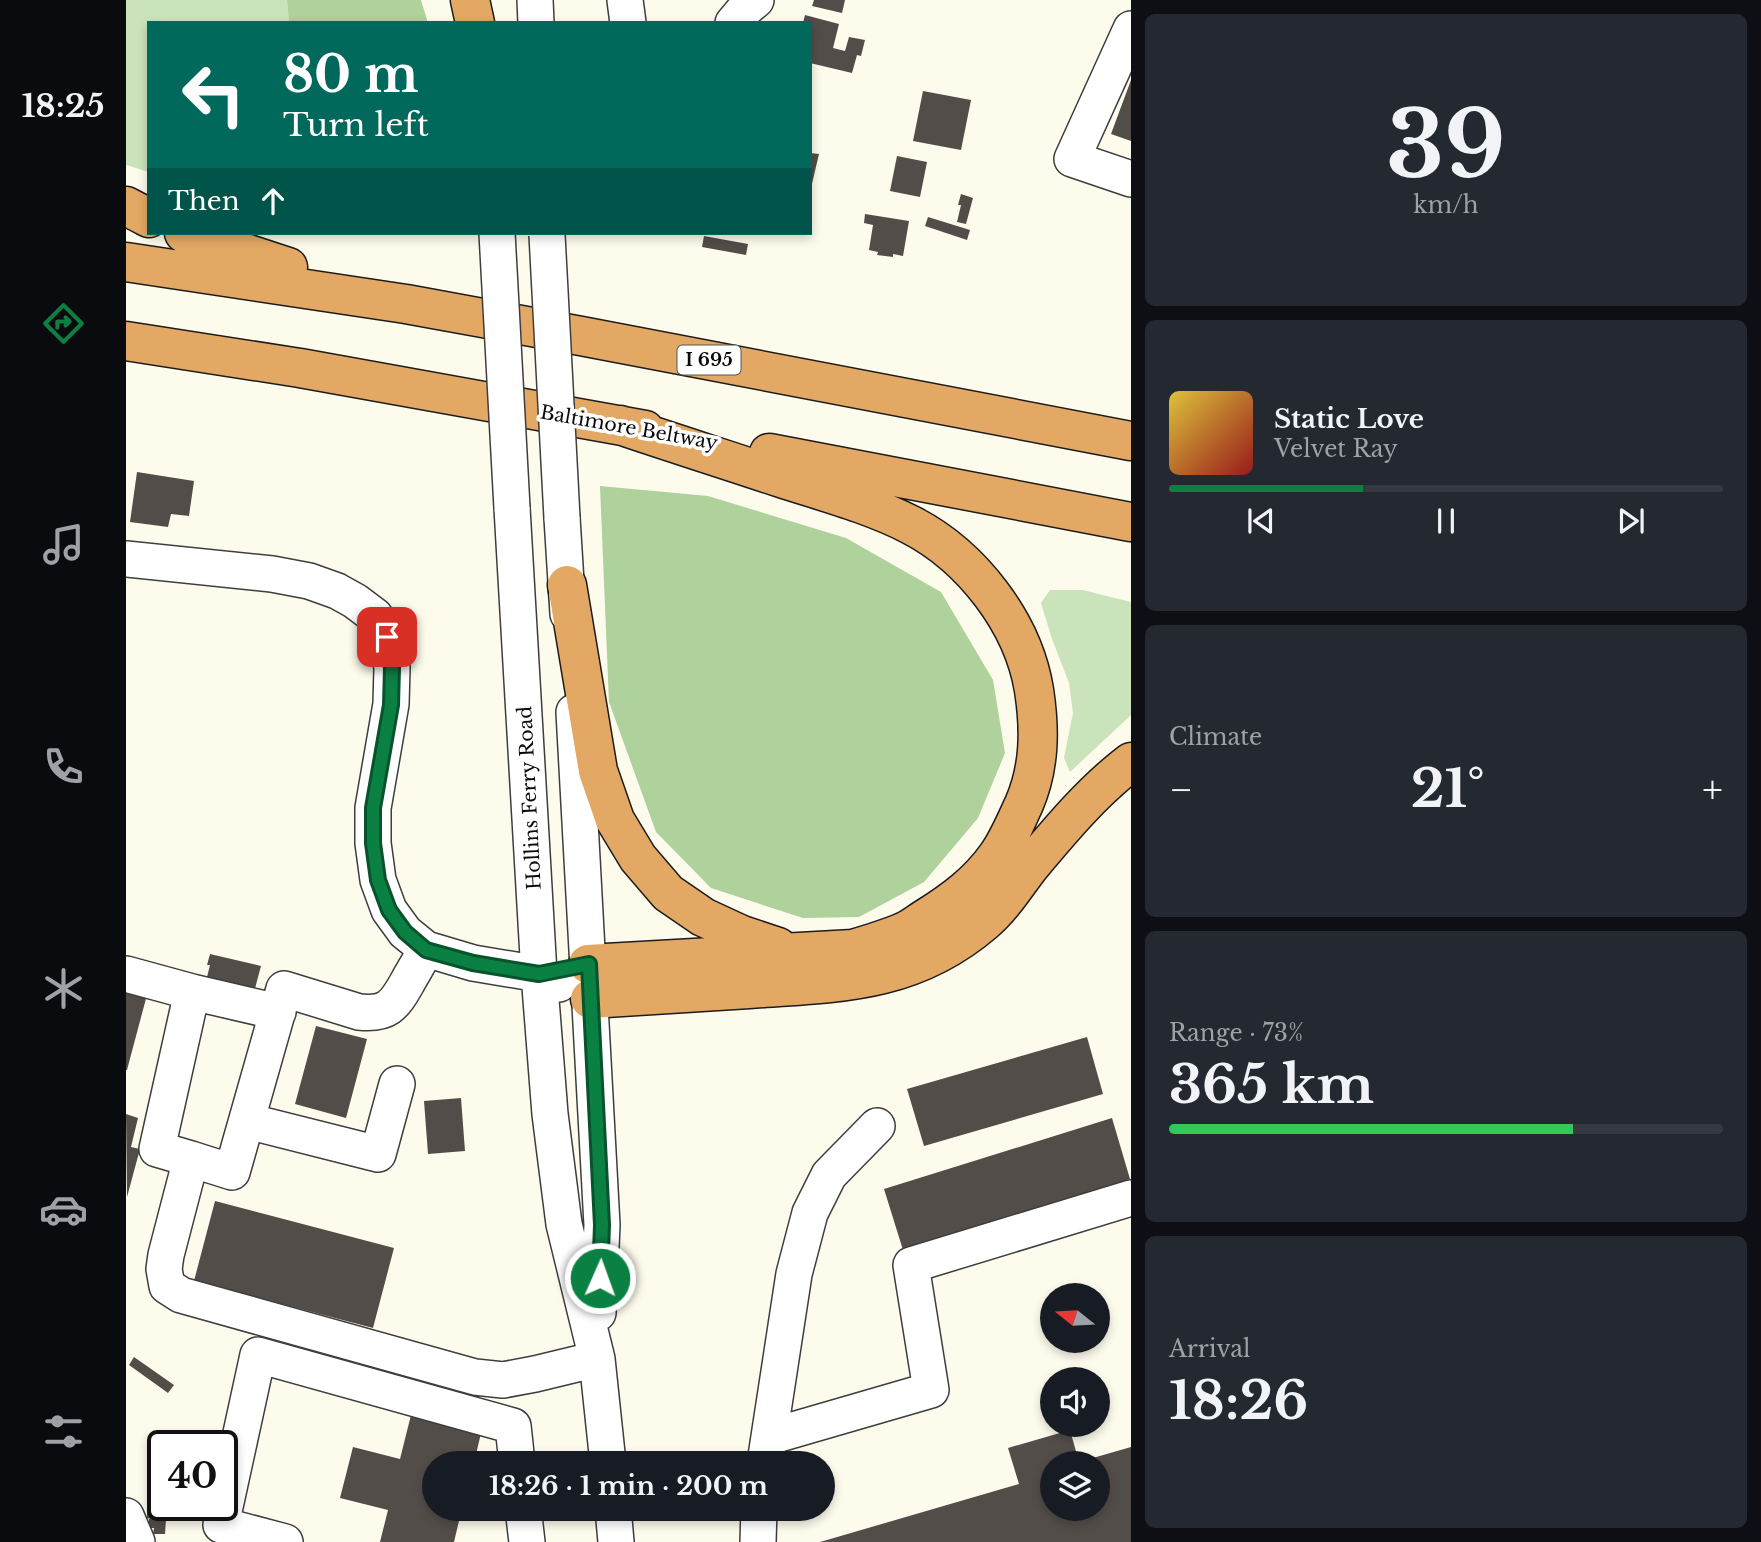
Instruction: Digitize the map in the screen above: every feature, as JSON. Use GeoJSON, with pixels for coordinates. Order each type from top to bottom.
{"type":"FeatureCollection","features":[{"type":"Feature","properties":{"kind":"highway"},"geometry":{"type":"LineString","coordinates":[[470,0],[475,21]]}},
{"type":"Feature","properties":{"kind":"highway"},"geometry":{"type":"LineString","coordinates":[[126,206],[147,217]]}},
{"type":"Feature","properties":{"kind":"highway"},"geometry":{"type":"LineString","coordinates":[[190,235],[407,304]]}},
{"type":"Feature","properties":{"kind":"highway","name":"I 695"},"geometry":{"type":"LineString","coordinates":[[126,262],[407,304],[1131,441]]}},
{"type":"Feature","properties":{"kind":"highway","name":"Baltimore Beltway"},"geometry":{"type":"LineString","coordinates":[[126,341],[300,368],[620,425],[1131,522]]}},
{"type":"Feature","properties":{"kind":"highway"},"geometry":{"type":"LineString","coordinates":[[1011,419],[1131,422]]}},
{"type":"Feature","properties":{"kind":"highway"},"geometry":{"type":"LineString","coordinates":[[589,982],[793,953],[853,949],[906,931],[957,898],[998,855],[1025,801],[1034,773],[1039,738],[1030,669],[1017,636],[984,584],[959,559],[912,525],[860,504],[620,425]]}},
{"type":"Feature","properties":{"kind":"highway"},"geometry":{"type":"LineString","coordinates":[[566,585],[598,771],[615,820],[638,858],[668,893],[703,917],[742,935],[793,953]]}},
{"type":"Feature","properties":{"kind":"highway"},"geometry":{"type":"LineString","coordinates":[[589,982],[843,983],[909,967],[955,944],[985,921],[1082,806],[1131,762]]}},
{"type":"Feature","properties":{"kind":"street"},"geometry":{"type":"LineString","coordinates":[[485,0],[487,21]]}},
{"type":"Feature","properties":{"kind":"street"},"geometry":{"type":"LineString","coordinates":[[535,0],[536,21]]}},
{"type":"Feature","properties":{"kind":"street"},"geometry":{"type":"LineString","coordinates":[[625,0],[628,21]]}},
{"type":"Feature","properties":{"kind":"street"},"geometry":{"type":"LineString","coordinates":[[735,21],[756,0]]}},
{"type":"Feature","properties":{"kind":"street"},"geometry":{"type":"LineString","coordinates":[[1131,29],[1072,159],[1131,179]]}},
{"type":"Feature","properties":{"kind":"street","name":"Hollins Ferry Road"},"geometry":{"type":"LineString","coordinates":[[497,235],[539,974],[550,1114],[564,1224],[597,1359],[607,1451]]}},
{"type":"Feature","properties":{"kind":"street","name":"Hollins Ferry Road"},"geometry":{"type":"LineString","coordinates":[[547,235],[602,1225],[597,1359]]}},
{"type":"Feature","properties":{"kind":"street"},"geometry":{"type":"LineString","coordinates":[[126,559],[272,574],[309,581],[337,591],[375,616],[387,637],[392,668],[391,705],[373,808],[373,843],[378,880],[389,910],[405,932],[426,950],[473,963],[589,982]]}},
{"type":"Feature","properties":{"kind":"street"},"geometry":{"type":"LineString","coordinates":[[192,992],[157,1149],[232,1172],[284,989],[359,1012],[371,1014],[383,1011],[396,1002],[426,950]]}},
{"type":"Feature","properties":{"kind":"street"},"geometry":{"type":"LineString","coordinates":[[126,974],[278,1012]]}},
{"type":"Feature","properties":{"kind":"street"},"geometry":{"type":"LineString","coordinates":[[247,1121],[378,1154],[397,1084]]}},
{"type":"Feature","properties":{"kind":"street"},"geometry":{"type":"LineString","coordinates":[[877,1126],[829,1175],[810,1213],[794,1274],[767,1450],[931,1390],[911,1265],[1131,1198]]}},
{"type":"Feature","properties":{"kind":"street"},"geometry":{"type":"LineString","coordinates":[[191,1159],[164,1269],[167,1286],[181,1295],[475,1377],[503,1380],[597,1359]]}},
{"type":"Feature","properties":{"kind":"street"},"geometry":{"type":"LineString","coordinates":[[285,1542],[221,1525],[257,1355],[513,1426],[516,1451]]}},
{"type":"Feature","properties":{"kind":"street"},"geometry":{"type":"LineString","coordinates":[[126,1516],[137,1542]]}},
{"type":"Feature","properties":{"kind":"street"},"geometry":{"type":"LineString","coordinates":[[525,1521],[527,1542]]}},
{"type":"Feature","properties":{"kind":"street"},"geometry":{"type":"LineString","coordinates":[[614,1521],[616,1542]]}},
{"type":"Feature","properties":{"kind":"street"},"geometry":{"type":"LineString","coordinates":[[758,1542],[759,1521]]}},
{"type":"Feature","properties":{"kind":"green space"},"geometry":{"type":"Polygon","coordinates":[[[126,0],[287,0],[289,21],[147,21],[147,171],[126,165],[126,0]]]}},
{"type":"Feature","properties":{"kind":"green space"},"geometry":{"type":"Polygon","coordinates":[[[287,0],[421,0],[427,21],[289,21],[287,0]]]}},
{"type":"Feature","properties":{"kind":"green space"},"geometry":{"type":"Polygon","coordinates":[[[600,486],[708,496],[846,538],[941,592],[993,680],[1005,753],[978,818],[924,882],[859,917],[803,918],[711,888],[656,832],[609,702],[600,486]]]}},
{"type":"Feature","properties":{"kind":"green space"},"geometry":{"type":"Polygon","coordinates":[[[1050,590],[1083,590],[1131,602],[1131,715],[1070,772],[1064,758],[1073,713],[1069,683],[1041,603],[1050,590]]]}},
{"type":"Feature","properties":{"kind":"building"},"geometry":{"type":"Polygon","coordinates":[[[814,0],[845,0],[842,13],[812,6],[814,0]]]}},
{"type":"Feature","properties":{"kind":"building"},"geometry":{"type":"Polygon","coordinates":[[[805,15],[839,24],[833,48],[845,51],[849,37],[865,40],[861,56],[857,55],[852,73],[812,63],[812,21],[804,21],[805,15]]]}},
{"type":"Feature","properties":{"kind":"building"},"geometry":{"type":"Polygon","coordinates":[[[1131,80],[1131,141],[1111,134],[1131,80]]]}},
{"type":"Feature","properties":{"kind":"building"},"geometry":{"type":"Polygon","coordinates":[[[923,91],[971,100],[961,150],[913,141],[923,91]]]}},
{"type":"Feature","properties":{"kind":"building"},"geometry":{"type":"Polygon","coordinates":[[[812,153],[819,154],[812,184],[812,153]]]}},
{"type":"Feature","properties":{"kind":"building"},"geometry":{"type":"Polygon","coordinates":[[[897,156],[927,162],[920,197],[890,191],[897,156]]]}},
{"type":"Feature","properties":{"kind":"building"},"geometry":{"type":"Polygon","coordinates":[[[961,194],[973,198],[966,224],[957,222],[961,194]]]}},
{"type":"Feature","properties":{"kind":"building"},"geometry":{"type":"Polygon","coordinates":[[[865,214],[909,221],[903,256],[877,255],[878,252],[869,250],[873,225],[864,223],[865,214]]]}},
{"type":"Feature","properties":{"kind":"building"},"geometry":{"type":"Polygon","coordinates":[[[928,217],[970,230],[967,240],[925,226],[928,217]]]}},
{"type":"Feature","properties":{"kind":"building"},"geometry":{"type":"Polygon","coordinates":[[[704,236],[748,244],[746,255],[702,247],[704,236]]]}},
{"type":"Feature","properties":{"kind":"building"},"geometry":{"type":"Polygon","coordinates":[[[137,472],[194,481],[189,516],[171,514],[168,527],[130,522],[137,472]]]}},
{"type":"Feature","properties":{"kind":"building"},"geometry":{"type":"Polygon","coordinates":[[[210,954],[261,966],[253,996],[205,985],[210,954]]]}},
{"type":"Feature","properties":{"kind":"building"},"geometry":{"type":"Polygon","coordinates":[[[126,984],[148,991],[127,1070],[126,1070],[126,984]]]}},
{"type":"Feature","properties":{"kind":"building"},"geometry":{"type":"Polygon","coordinates":[[[316,1026],[367,1039],[346,1118],[295,1104],[316,1026]]]}},
{"type":"Feature","properties":{"kind":"building"},"geometry":{"type":"Polygon","coordinates":[[[1087,1037],[1103,1094],[924,1146],[907,1089],[1087,1037]]]}},
{"type":"Feature","properties":{"kind":"building"},"geometry":{"type":"Polygon","coordinates":[[[461,1098],[465,1151],[428,1154],[424,1101],[461,1098]]]}},
{"type":"Feature","properties":{"kind":"building"},"geometry":{"type":"Polygon","coordinates":[[[126,1114],[138,1118],[131,1147],[140,1149],[127,1197],[126,1114]]]}},
{"type":"Feature","properties":{"kind":"building"},"geometry":{"type":"Polygon","coordinates":[[[1112,1118],[1130,1179],[903,1250],[884,1189],[1112,1118]]]}},
{"type":"Feature","properties":{"kind":"building"},"geometry":{"type":"Polygon","coordinates":[[[215,1201],[394,1248],[373,1328],[194,1281],[215,1201]]]}},
{"type":"Feature","properties":{"kind":"building"},"geometry":{"type":"Polygon","coordinates":[[[134,1357],[174,1385],[168,1393],[129,1365],[134,1357]]]}},
{"type":"Feature","properties":{"kind":"building"},"geometry":{"type":"Polygon","coordinates":[[[411,1415],[481,1433],[477,1451],[422,1451],[422,1521],[459,1521],[454,1542],[380,1542],[388,1510],[340,1498],[353,1447],[400,1459],[411,1415]]]}},
{"type":"Feature","properties":{"kind":"building"},"geometry":{"type":"Polygon","coordinates":[[[1046,1437],[1072,1437],[1076,1451],[1040,1451],[1040,1521],[1110,1521],[1110,1453],[1131,1447],[1131,1542],[820,1542],[1019,1484],[1008,1448],[1046,1437]]]}},
{"type":"Feature","properties":{"kind":"building"},"geometry":{"type":"Polygon","coordinates":[[[149,1521],[166,1521],[165,1534],[153,1534],[154,1528],[149,1528],[149,1521]]]}},
{"type":"Feature","properties":{"kind":"route"},"geometry":{"type":"LineString","coordinates":[[387,637],[392,668],[391,705],[373,808],[373,843],[378,880],[389,910],[405,932],[426,950],[473,963],[539,974],[589,964],[602,1225],[600,1278]]}}]}
